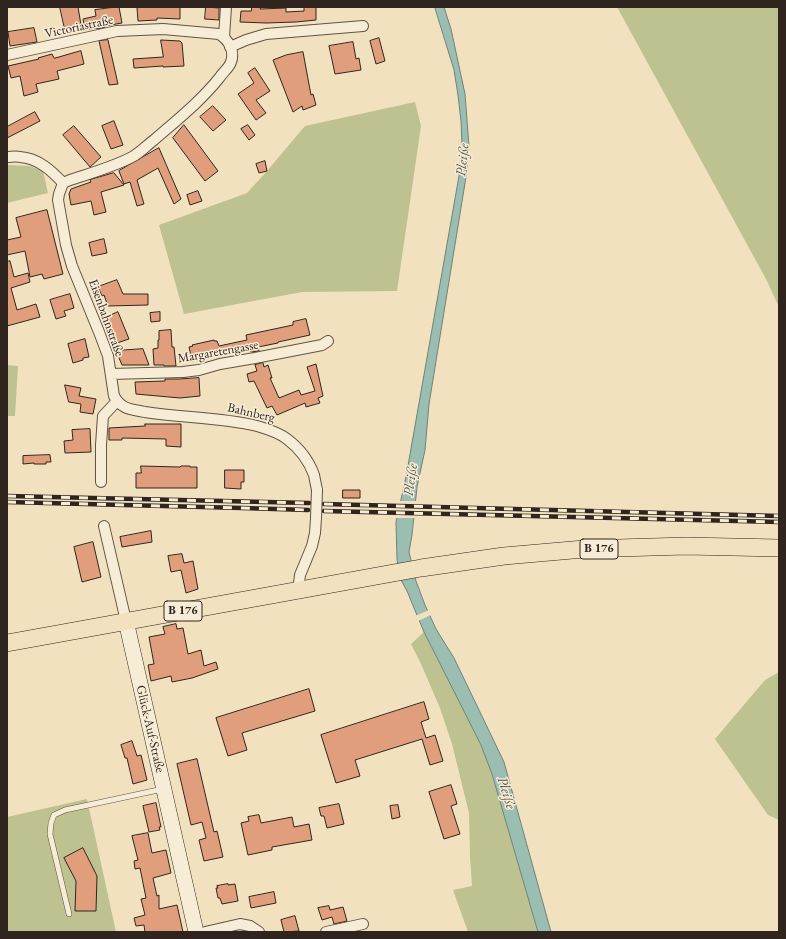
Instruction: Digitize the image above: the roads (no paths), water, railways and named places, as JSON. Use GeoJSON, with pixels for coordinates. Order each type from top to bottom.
{"type":"FeatureCollection","features":[{"type":"Feature","properties":{"kind":"main road","name":"B 176"},"geometry":{"type":"LineString","coordinates":[[7,643],[421,568],[504,556],[584,549],[686,546],[779,548]]}},
{"type":"Feature","properties":{"kind":"main road","name":"Glück-Auf-Straße"},"geometry":{"type":"LineString","coordinates":[[126,621],[196,932]]}},
{"type":"Feature","properties":{"kind":"street"},"geometry":{"type":"LineString","coordinates":[[7,158],[20,157],[32,159],[55,174],[63,184],[70,180],[118,164],[134,156],[186,113],[216,82],[230,64],[232,54],[228,41],[224,37],[226,7]]}},
{"type":"Feature","properties":{"kind":"street"},"geometry":{"type":"LineString","coordinates":[[230,47],[266,34],[363,26]]}},
{"type":"Feature","properties":{"kind":"street","name":"Victoriastraße"},"geometry":{"type":"LineString","coordinates":[[7,55],[117,31],[163,29],[220,34],[224,37]]}},
{"type":"Feature","properties":{"kind":"street","name":"Eisenbahnstraße"},"geometry":{"type":"LineString","coordinates":[[63,184],[58,200],[66,245],[72,266],[108,356],[114,396],[117,401]]}},
{"type":"Feature","properties":{"kind":"street","name":"Margaretengasse"},"geometry":{"type":"LineString","coordinates":[[111,374],[183,372],[199,370],[220,364],[322,344],[328,341]]}},
{"type":"Feature","properties":{"kind":"street"},"geometry":{"type":"LineString","coordinates":[[101,482],[103,416],[117,401]]}},
{"type":"Feature","properties":{"kind":"street","name":"Bahnberg"},"geometry":{"type":"LineString","coordinates":[[117,401],[123,407],[132,409],[220,419],[248,424],[271,430],[287,438],[308,463],[314,475],[317,490],[315,533],[312,546],[300,575],[298,591]]}},
{"type":"Feature","properties":{"kind":"street","name":"Glück-Auf-Straße"},"geometry":{"type":"LineString","coordinates":[[104,526],[126,621]]}},
{"type":"Feature","properties":{"kind":"street"},"geometry":{"type":"LineString","coordinates":[[205,932],[240,924],[250,926],[259,932]]}},
{"type":"Feature","properties":{"kind":"street"},"geometry":{"type":"LineString","coordinates":[[326,932],[363,924]]}},
{"type":"Feature","properties":{"kind":"lane"},"geometry":{"type":"LineString","coordinates":[[70,914],[50,834],[51,823],[54,815],[65,810],[164,789]]}},
{"type":"Feature","properties":{"kind":"water","name":"Pleiße"},"geometry":{"type":"Polygon","coordinates":[[[435,7],[444,7],[451,29],[465,94],[469,146],[466,177],[429,404],[425,450],[417,487],[409,552],[416,581],[425,605],[436,629],[454,658],[504,762],[551,932],[538,932],[492,774],[481,745],[424,632],[401,580],[397,560],[396,522],[406,477],[459,176],[462,145],[461,121],[454,70],[435,7]]]}},
{"type":"Feature","properties":{"kind":"railway"},"geometry":{"type":"LineString","coordinates":[[7,496],[309,503]]}},
{"type":"Feature","properties":{"kind":"railway"},"geometry":{"type":"LineString","coordinates":[[7,502],[308,510]]}},
{"type":"Feature","properties":{"kind":"railway"},"geometry":{"type":"LineString","coordinates":[[324,504],[779,516]]}},
{"type":"Feature","properties":{"kind":"railway"},"geometry":{"type":"LineString","coordinates":[[324,511],[779,522]]}}]}
